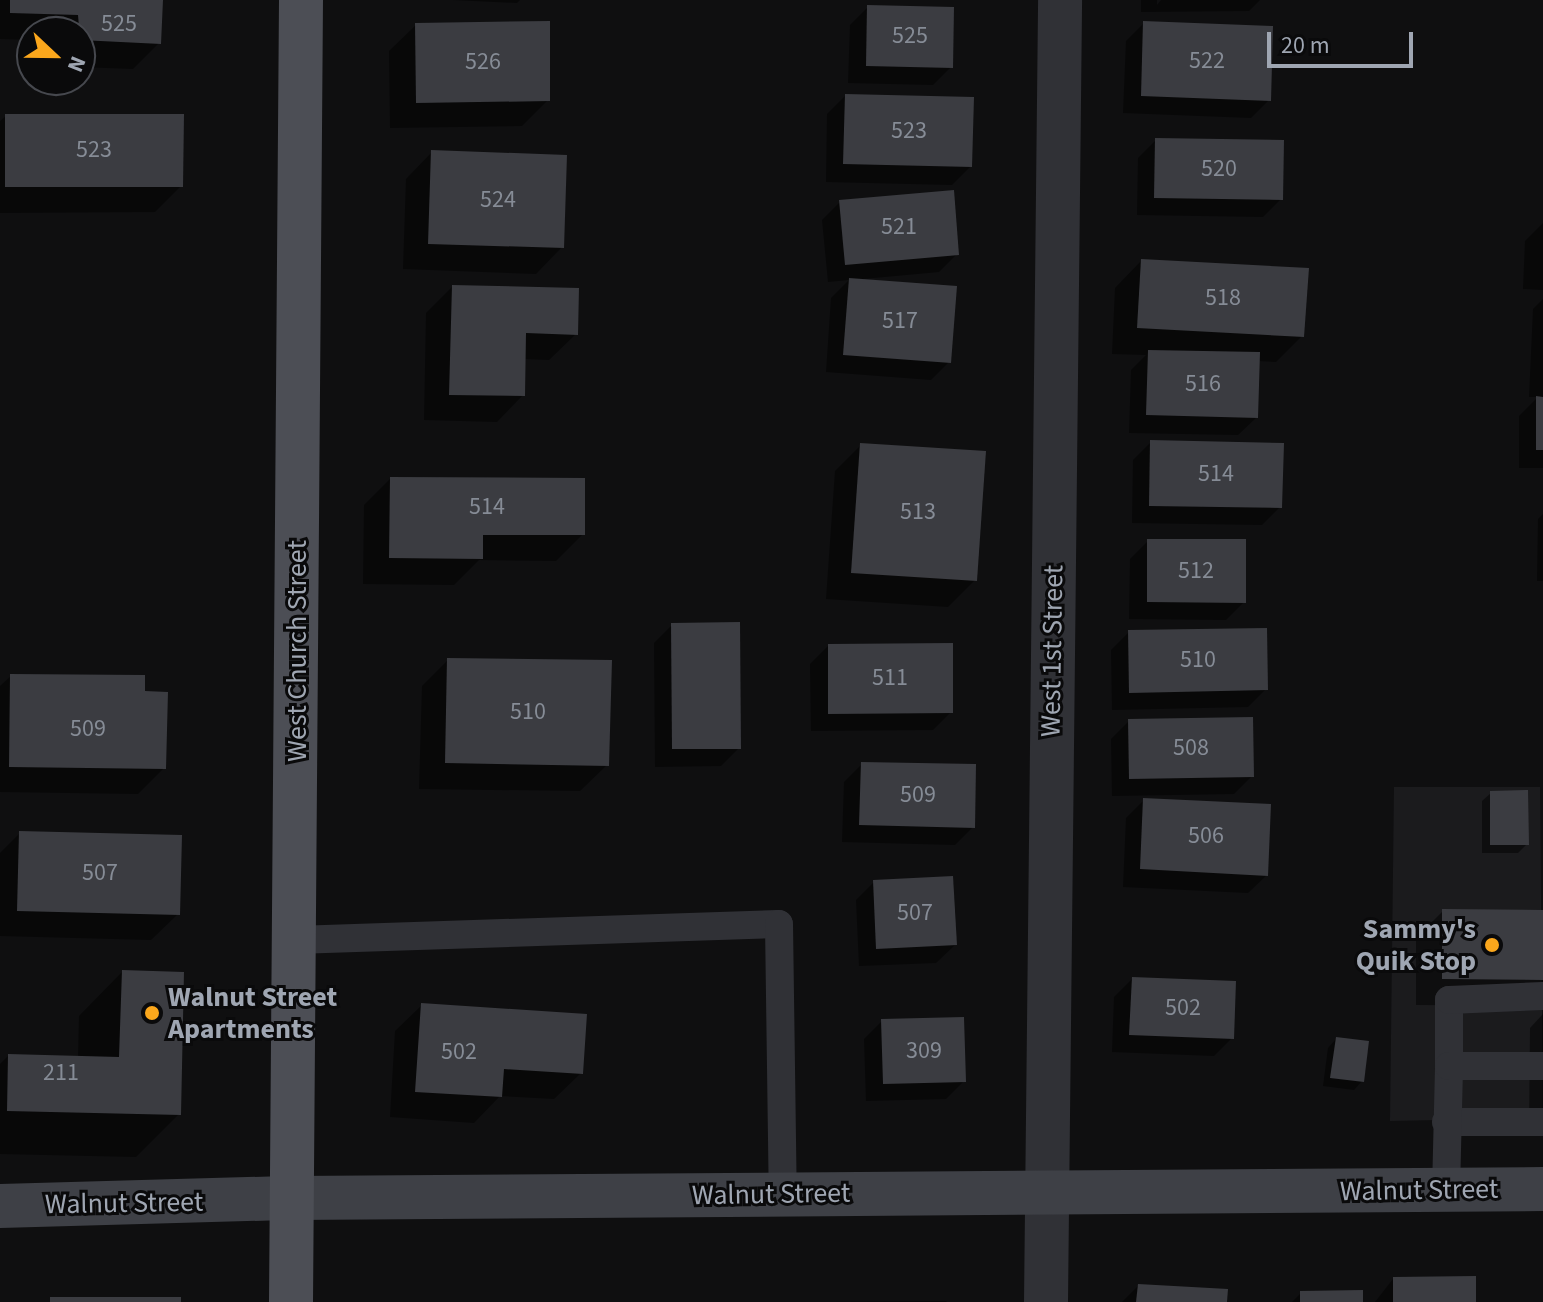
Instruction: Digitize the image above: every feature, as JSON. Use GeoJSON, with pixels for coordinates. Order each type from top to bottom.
{"type":"FeatureCollection","features":[{"type":"Feature","properties":{"kind":"main road","name":"West Church Street"},"geometry":{"type":"LineString","coordinates":[[291,1302],[301,0]]}},
{"type":"Feature","properties":{"kind":"street","name":"West 1st Street"},"geometry":{"type":"LineString","coordinates":[[1046,1302],[1060,0]]}},
{"type":"Feature","properties":{"kind":"street","name":"Walnut Street"},"geometry":{"type":"LineString","coordinates":[[0,1206],[293,1198],[1543,1189]]}},
{"type":"Feature","properties":{"kind":"lane"},"geometry":{"type":"LineString","coordinates":[[295,940],[779,924],[783,1194]]}},
{"type":"Feature","properties":{"kind":"lane"},"geometry":{"type":"LineString","coordinates":[[1446,1191],[1449,1000],[1543,996]]}},
{"type":"Feature","properties":{"kind":"lane"},"geometry":{"type":"LineString","coordinates":[[1449,1066],[1543,1066]]}},
{"type":"Feature","properties":{"kind":"lane"},"geometry":{"type":"LineString","coordinates":[[1446,1122],[1543,1122]]}},
{"type":"Feature","properties":{"kind":"shaded area"},"geometry":{"type":"Polygon","coordinates":[[[1394,787],[1540,787],[1543,1118],[1390,1121],[1394,787]]]}},
{"type":"Feature","properties":{"kind":"building"},"geometry":{"type":"Polygon","coordinates":[[[10,0],[163,0],[161,44],[96,41],[96,16],[10,13],[10,0]]]}},
{"type":"Feature","properties":{"kind":"building"},"geometry":{"type":"Polygon","coordinates":[[[867,5],[954,7],[953,68],[866,66],[867,5]]]}},
{"type":"Feature","properties":{"kind":"building"},"geometry":{"type":"Polygon","coordinates":[[[550,21],[550,101],[416,103],[415,23],[550,21]]]}},
{"type":"Feature","properties":{"kind":"building"},"geometry":{"type":"Polygon","coordinates":[[[1143,21],[1273,26],[1271,101],[1141,96],[1143,21]]]}},
{"type":"Feature","properties":{"kind":"building"},"geometry":{"type":"Polygon","coordinates":[[[845,94],[974,97],[972,167],[843,164],[845,94]]]}},
{"type":"Feature","properties":{"kind":"building"},"geometry":{"type":"Polygon","coordinates":[[[5,114],[184,114],[183,187],[5,187],[5,114]]]}},
{"type":"Feature","properties":{"kind":"building"},"geometry":{"type":"Polygon","coordinates":[[[1155,138],[1284,140],[1283,200],[1154,198],[1155,138]]]}},
{"type":"Feature","properties":{"kind":"building"},"geometry":{"type":"Polygon","coordinates":[[[431,150],[567,155],[564,248],[428,244],[431,150]]]}},
{"type":"Feature","properties":{"kind":"building"},"geometry":{"type":"Polygon","coordinates":[[[954,190],[959,255],[845,265],[839,200],[954,190]]]}},
{"type":"Feature","properties":{"kind":"building"},"geometry":{"type":"Polygon","coordinates":[[[1141,259],[1309,268],[1304,337],[1137,328],[1141,259]]]}},
{"type":"Feature","properties":{"kind":"building"},"geometry":{"type":"Polygon","coordinates":[[[849,278],[957,286],[951,363],[843,355],[849,278]]]}},
{"type":"Feature","properties":{"kind":"building"},"geometry":{"type":"Polygon","coordinates":[[[452,285],[579,288],[578,335],[526,333],[525,396],[449,395],[452,285]]]}},
{"type":"Feature","properties":{"kind":"building"},"geometry":{"type":"Polygon","coordinates":[[[1148,350],[1260,352],[1258,418],[1146,415],[1148,350]]]}},
{"type":"Feature","properties":{"kind":"building"},"geometry":{"type":"Polygon","coordinates":[[[1536,396],[1543,397],[1543,450],[1536,450],[1536,396]]]}},
{"type":"Feature","properties":{"kind":"building"},"geometry":{"type":"Polygon","coordinates":[[[1150,440],[1284,443],[1282,508],[1149,506],[1150,440]]]}},
{"type":"Feature","properties":{"kind":"building"},"geometry":{"type":"Polygon","coordinates":[[[860,443],[986,451],[977,581],[851,573],[860,443]]]}},
{"type":"Feature","properties":{"kind":"building"},"geometry":{"type":"Polygon","coordinates":[[[390,477],[585,478],[585,535],[483,535],[483,559],[389,558],[390,477]]]}},
{"type":"Feature","properties":{"kind":"building"},"geometry":{"type":"Polygon","coordinates":[[[1147,539],[1246,539],[1246,603],[1147,602],[1147,539]]]}},
{"type":"Feature","properties":{"kind":"building"},"geometry":{"type":"Polygon","coordinates":[[[740,622],[741,749],[672,749],[671,623],[740,622]]]}},
{"type":"Feature","properties":{"kind":"building"},"geometry":{"type":"Polygon","coordinates":[[[1267,628],[1268,690],[1129,693],[1128,630],[1267,628]]]}},
{"type":"Feature","properties":{"kind":"building"},"geometry":{"type":"Polygon","coordinates":[[[953,643],[953,713],[828,714],[828,644],[953,643]]]}},
{"type":"Feature","properties":{"kind":"building"},"geometry":{"type":"Polygon","coordinates":[[[447,658],[612,660],[609,766],[445,763],[447,658]]]}},
{"type":"Feature","properties":{"kind":"building"},"geometry":{"type":"Polygon","coordinates":[[[10,674],[145,675],[145,691],[168,692],[166,769],[9,767],[10,674]]]}},
{"type":"Feature","properties":{"kind":"building"},"geometry":{"type":"Polygon","coordinates":[[[1253,717],[1254,777],[1129,779],[1128,719],[1253,717]]]}},
{"type":"Feature","properties":{"kind":"building"},"geometry":{"type":"Polygon","coordinates":[[[861,762],[976,764],[975,828],[859,825],[861,762]]]}},
{"type":"Feature","properties":{"kind":"building"},"geometry":{"type":"Polygon","coordinates":[[[1528,790],[1529,845],[1490,845],[1490,791],[1528,790]]]}},
{"type":"Feature","properties":{"kind":"building"},"geometry":{"type":"Polygon","coordinates":[[[1143,798],[1271,804],[1268,876],[1140,869],[1143,798]]]}},
{"type":"Feature","properties":{"kind":"building"},"geometry":{"type":"Polygon","coordinates":[[[19,831],[182,835],[180,915],[17,911],[19,831]]]}},
{"type":"Feature","properties":{"kind":"building"},"geometry":{"type":"Polygon","coordinates":[[[953,876],[957,945],[876,949],[873,880],[953,876]]]}},
{"type":"Feature","properties":{"kind":"building","name":"Sammy's Quik Stop"},"geometry":{"type":"Polygon","coordinates":[[[1442,909],[1543,910],[1543,980],[1442,979],[1442,909]]]}},
{"type":"Feature","properties":{"kind":"building","name":"Walnut Street Apartments"},"geometry":{"type":"Polygon","coordinates":[[[122,970],[184,972],[181,1115],[7,1111],[8,1054],[119,1057],[122,970]]]}},
{"type":"Feature","properties":{"kind":"building"},"geometry":{"type":"Polygon","coordinates":[[[1132,977],[1236,981],[1234,1039],[1129,1035],[1132,977]]]}},
{"type":"Feature","properties":{"kind":"building"},"geometry":{"type":"Polygon","coordinates":[[[421,1003],[587,1014],[583,1074],[504,1069],[502,1097],[415,1092],[421,1003]]]}},
{"type":"Feature","properties":{"kind":"building"},"geometry":{"type":"Polygon","coordinates":[[[964,1017],[966,1082],[883,1084],[881,1019],[964,1017]]]}},
{"type":"Feature","properties":{"kind":"building"},"geometry":{"type":"Polygon","coordinates":[[[1336,1037],[1369,1041],[1364,1082],[1330,1078],[1336,1037]]]}},
{"type":"Feature","properties":{"kind":"building"},"geometry":{"type":"Polygon","coordinates":[[[1476,1276],[1476,1302],[1393,1302],[1393,1277],[1476,1276]]]}},
{"type":"Feature","properties":{"kind":"building"},"geometry":{"type":"Polygon","coordinates":[[[1138,1284],[1228,1289],[1227,1302],[1136,1302],[1138,1284]]]}},
{"type":"Feature","properties":{"kind":"building"},"geometry":{"type":"Polygon","coordinates":[[[1363,1290],[1363,1302],[1300,1302],[1300,1291],[1363,1290]]]}},
{"type":"Feature","properties":{"kind":"building"},"geometry":{"type":"Polygon","coordinates":[[[50,1297],[181,1297],[181,1302],[50,1302],[50,1297]]]}},
{"type":"Feature","properties":{"kind":"place","name":"Sammy's Quik Stop"},"geometry":{"type":"Point","coordinates":[1492,945]}},
{"type":"Feature","properties":{"kind":"place","name":"Walnut Street Apartments"},"geometry":{"type":"Point","coordinates":[152,1013]}}]}
